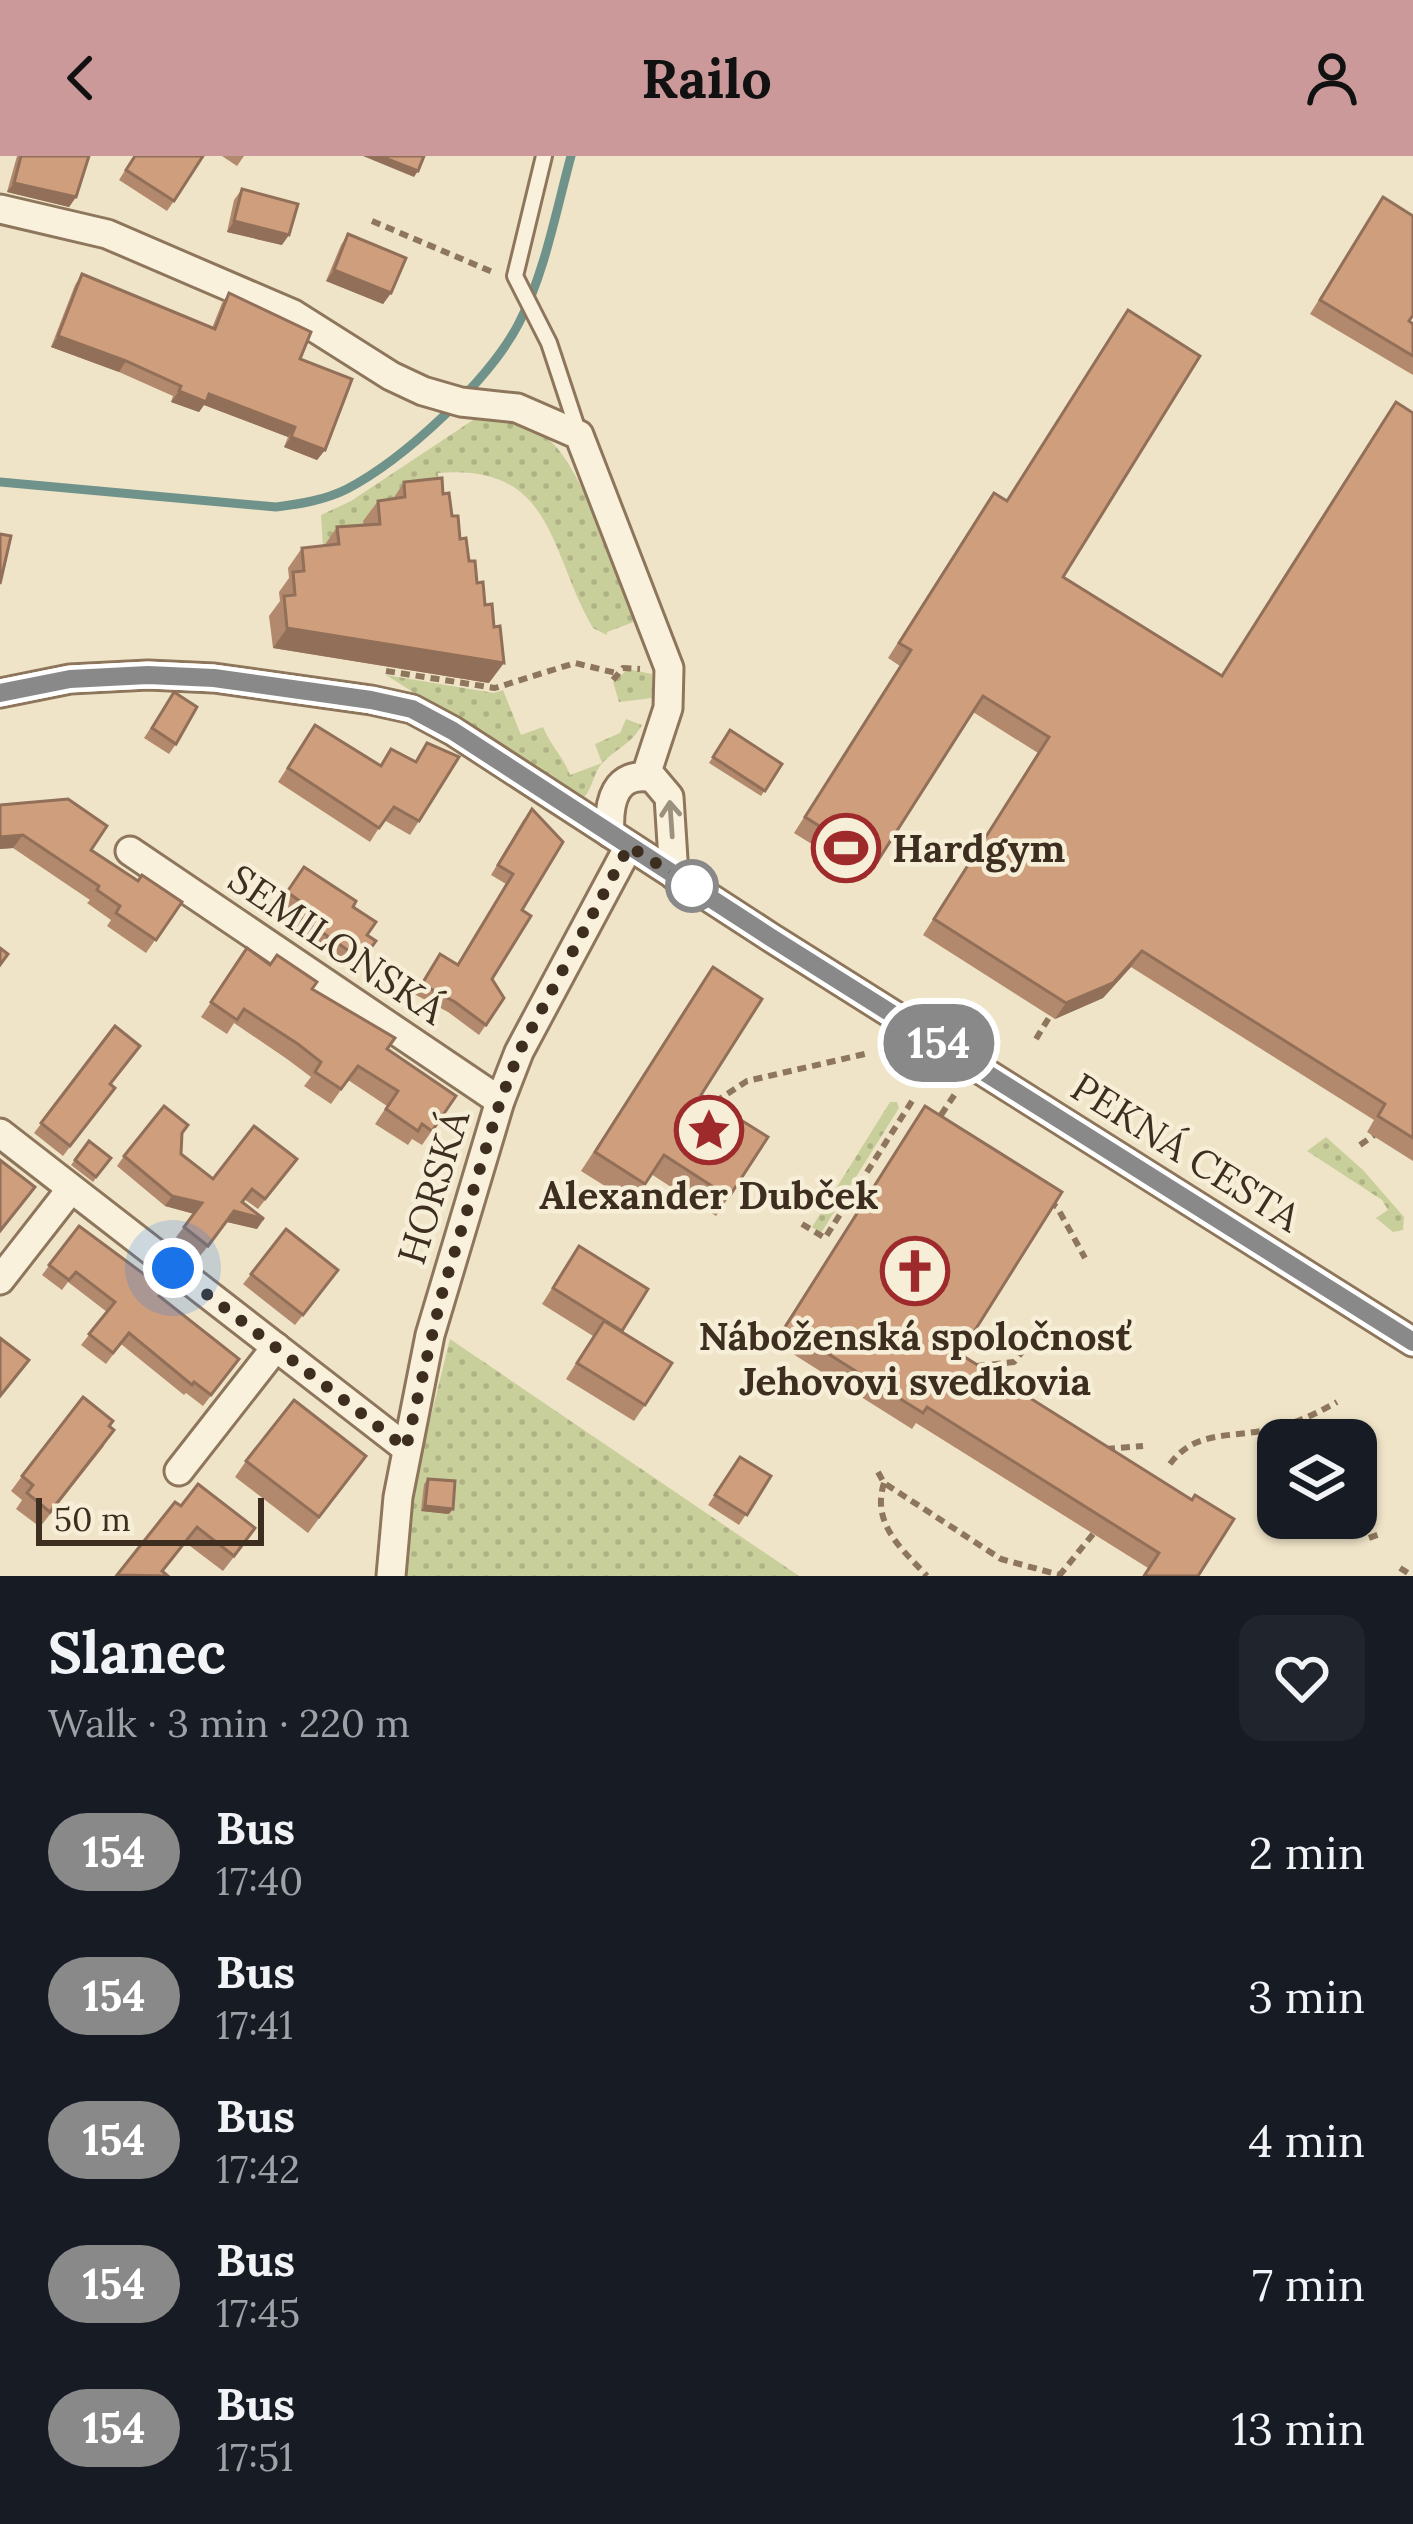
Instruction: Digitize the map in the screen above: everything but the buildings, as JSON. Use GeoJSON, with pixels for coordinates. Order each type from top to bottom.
{"type":"FeatureCollection","features":[{"type":"Feature","properties":{"kind":"street"},"geometry":{"type":"LineString","coordinates":[[0,209],[107,234],[293,314],[391,376],[429,393],[532,413],[579,435],[669,668],[668,708],[646,776]]}},
{"type":"Feature","properties":{"kind":"street","name":"PEKNÁ CESTA"},"geometry":{"type":"LineString","coordinates":[[0,693],[70,679],[148,675],[307,689],[412,709],[1413,1342]]}},
{"type":"Feature","properties":{"kind":"street"},"geometry":{"type":"LineString","coordinates":[[619,839],[609,814],[618,786],[646,776],[660,783],[669,797],[674,875]]}},
{"type":"Feature","properties":{"kind":"street","name":"HORSKÁ"},"geometry":{"type":"LineString","coordinates":[[392,1576],[406,1448],[430,1335],[500,1102],[619,839]]}},
{"type":"Feature","properties":{"kind":"street","name":"SEMILONSKÁ"},"geometry":{"type":"LineString","coordinates":[[130,851],[500,1102]]}},
{"type":"Feature","properties":{"kind":"street"},"geometry":{"type":"LineString","coordinates":[[0,1133],[406,1448]]}},
{"type":"Feature","properties":{"kind":"street"},"geometry":{"type":"LineString","coordinates":[[0,1280],[71,1189]]}},
{"type":"Feature","properties":{"kind":"street"},"geometry":{"type":"LineString","coordinates":[[179,1471],[276,1348]]}},
{"type":"Feature","properties":{"kind":"lane"},"geometry":{"type":"LineString","coordinates":[[544,156],[516,263],[519,288],[542,326],[579,435]]}},
{"type":"Feature","properties":{"kind":"path"},"geometry":{"type":"LineString","coordinates":[[372,221],[506,278],[519,288]]}},
{"type":"Feature","properties":{"kind":"path"},"geometry":{"type":"LineString","coordinates":[[376,670],[495,688],[575,663],[616,674]]}},
{"type":"Feature","properties":{"kind":"path"},"geometry":{"type":"LineString","coordinates":[[495,688],[497,671],[506,685]]}},
{"type":"Feature","properties":{"kind":"path"},"geometry":{"type":"LineString","coordinates":[[1036,1039],[1055,1009]]}},
{"type":"Feature","properties":{"kind":"path"},"geometry":{"type":"LineString","coordinates":[[715,1102],[747,1081],[869,1053]]}},
{"type":"Feature","properties":{"kind":"path"},"geometry":{"type":"LineString","coordinates":[[941,1115],[955,1094]]}},
{"type":"Feature","properties":{"kind":"path"},"geometry":{"type":"LineString","coordinates":[[802,1224],[825,1238],[914,1098]]}},
{"type":"Feature","properties":{"kind":"path"},"geometry":{"type":"LineString","coordinates":[[1360,1145],[1380,1131],[1396,1142]]}},
{"type":"Feature","properties":{"kind":"path"},"geometry":{"type":"LineString","coordinates":[[1041,1197],[1057,1207],[1085,1258]]}},
{"type":"Feature","properties":{"kind":"path"},"geometry":{"type":"LineString","coordinates":[[970,1363],[983,1367],[1014,1362],[1029,1343]]}},
{"type":"Feature","properties":{"kind":"path"},"geometry":{"type":"LineString","coordinates":[[998,1366],[1018,1395]]}},
{"type":"Feature","properties":{"kind":"path"},"geometry":{"type":"LineString","coordinates":[[996,1400],[1006,1383]]}},
{"type":"Feature","properties":{"kind":"path"},"geometry":{"type":"LineString","coordinates":[[1170,1464],[1198,1440],[1270,1430],[1337,1402]]}},
{"type":"Feature","properties":{"kind":"path"},"geometry":{"type":"LineString","coordinates":[[1093,1450],[1143,1446]]}},
{"type":"Feature","properties":{"kind":"path"},"geometry":{"type":"LineString","coordinates":[[878,1472],[884,1484],[1001,1559],[1060,1575],[1093,1534]]}},
{"type":"Feature","properties":{"kind":"path"},"geometry":{"type":"LineString","coordinates":[[884,1484],[880,1503],[884,1522],[927,1576]]}},
{"type":"Feature","properties":{"kind":"path"},"geometry":{"type":"LineString","coordinates":[[1400,1568],[1408,1573]]}},
{"type":"Feature","properties":{"kind":"green space"},"geometry":{"type":"Polygon","coordinates":[[[476,418],[524,426],[555,445],[583,490],[634,622],[607,635],[593,628],[543,519],[527,498],[505,482],[476,474],[438,473],[441,513],[366,544],[323,547],[321,515],[351,501],[476,418]]]}},
{"type":"Feature","properties":{"kind":"green space"},"geometry":{"type":"Polygon","coordinates":[[[628,669],[652,674],[652,698],[619,702],[613,682],[628,669]]]}},
{"type":"Feature","properties":{"kind":"green space"},"geometry":{"type":"Polygon","coordinates":[[[386,675],[494,693],[503,690],[521,735],[543,727],[570,775],[602,763],[595,744],[620,733],[626,719],[642,725],[600,766],[582,799],[386,675]]]}},
{"type":"Feature","properties":{"kind":"green space"},"geometry":{"type":"Polygon","coordinates":[[[890,1102],[897,1102],[899,1108],[821,1233],[812,1227],[890,1102]]]}},
{"type":"Feature","properties":{"kind":"green space"},"geometry":{"type":"Polygon","coordinates":[[[1326,1137],[1404,1217],[1403,1230],[1393,1232],[1376,1218],[1388,1210],[1382,1200],[1307,1151],[1326,1137]]]}},
{"type":"Feature","properties":{"kind":"green space"},"geometry":{"type":"Polygon","coordinates":[[[450,1339],[799,1576],[406,1576],[411,1497],[450,1339]]]}},
{"type":"Feature","properties":{"kind":"waterway"},"geometry":{"type":"LineString","coordinates":[[0,482],[276,507],[321,499],[370,476],[443,416],[505,346],[536,283],[571,156]]}},
{"type":"Feature","properties":{"kind":"bus line","name":"154"},"geometry":{"type":"LineString","coordinates":[[0,693],[70,679],[148,675],[307,689],[412,709],[1413,1342]]}},
{"type":"Feature","properties":{"kind":"place","name":"Hardgym"},"geometry":{"type":"Point","coordinates":[846,848]}},
{"type":"Feature","properties":{"kind":"place","name":"Alexander Dubček"},"geometry":{"type":"Point","coordinates":[709,1130]}},
{"type":"Feature","properties":{"kind":"place","name":"Náboženská spoločnosť Jehovovi svedkovia"},"geometry":{"type":"Point","coordinates":[915,1271]}},
{"type":"Feature","properties":{"kind":"route"},"geometry":{"type":"LineString","coordinates":[[173,1268],[406,1448],[461,1222],[519,1052],[629,846],[692,886]]}}]}
